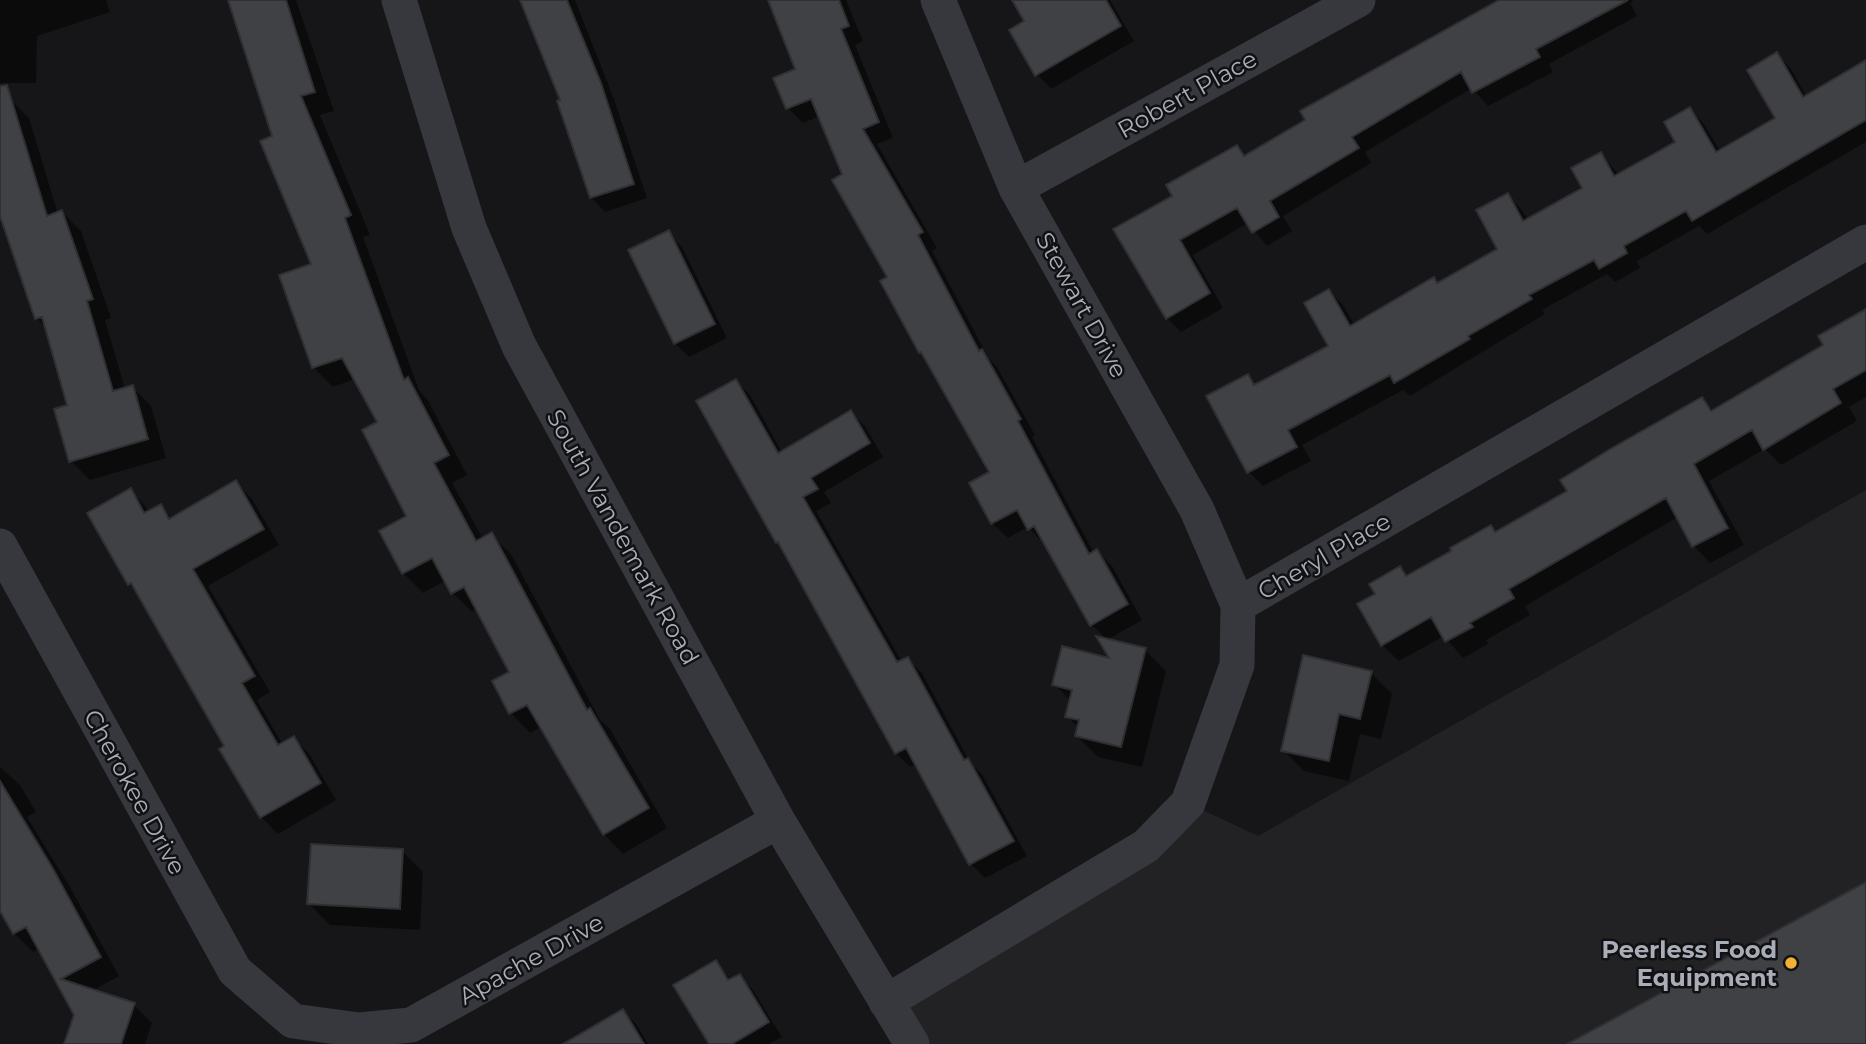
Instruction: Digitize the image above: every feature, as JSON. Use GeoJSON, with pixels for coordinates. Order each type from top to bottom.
{"type":"FeatureCollection","features":[{"type":"Feature","properties":{"kind":"street","name":"South Vandemark Road"},"geometry":{"type":"LineString","coordinates":[[399,0],[469,228],[519,346],[778,821],[912,1044]]}},
{"type":"Feature","properties":{"kind":"street","name":"Stewart Drive"},"geometry":{"type":"LineString","coordinates":[[938,0],[1016,188],[1197,510],[1238,605]]}},
{"type":"Feature","properties":{"kind":"street","name":"Robert Place"},"geometry":{"type":"LineString","coordinates":[[1016,188],[1357,0]]}},
{"type":"Feature","properties":{"kind":"street","name":"Cheryl Place"},"geometry":{"type":"LineString","coordinates":[[886,1002],[1146,846],[1188,803],[1237,665],[1238,605],[1866,242]]}},
{"type":"Feature","properties":{"kind":"street","name":"Cherokee Drive"},"geometry":{"type":"LineString","coordinates":[[0,546],[235,971],[286,1033]]}},
{"type":"Feature","properties":{"kind":"street","name":"Apache Drive"},"geometry":{"type":"LineString","coordinates":[[286,1033],[411,1025],[778,821]]}},
{"type":"Feature","properties":{"kind":"shaded area"},"geometry":{"type":"Polygon","coordinates":[[[1866,490],[1866,1044],[912,1044],[886,1002],[1188,803],[1258,836],[1866,490]]]}},
{"type":"Feature","properties":{"kind":"building"},"geometry":{"type":"Polygon","coordinates":[[[228,0],[286,0],[315,92],[301,96],[351,215],[345,218],[404,380],[408,377],[449,455],[434,463],[476,541],[492,532],[587,710],[590,708],[649,808],[603,835],[527,705],[509,714],[492,681],[509,672],[464,587],[451,594],[432,558],[402,574],[379,531],[406,516],[362,430],[377,422],[342,358],[312,368],[279,275],[311,264],[260,141],[272,136],[228,0]]]}},
{"type":"Feature","properties":{"kind":"building"},"geometry":{"type":"Polygon","coordinates":[[[520,0],[567,0],[601,83],[634,184],[590,198],[557,101],[560,100],[520,0]]]}},
{"type":"Feature","properties":{"kind":"building"},"geometry":{"type":"Polygon","coordinates":[[[768,0],[839,0],[849,26],[841,29],[879,122],[863,129],[923,232],[918,235],[979,351],[982,349],[1021,419],[1018,421],[1089,554],[1097,549],[1128,604],[1090,626],[1034,526],[1028,530],[1017,510],[991,524],[969,483],[989,472],[880,281],[887,277],[832,180],[842,174],[811,99],[786,109],[773,78],[795,69],[768,0]]]}},
{"type":"Feature","properties":{"kind":"building"},"geometry":{"type":"Polygon","coordinates":[[[1012,0],[1106,0],[1121,26],[1035,76],[1009,30],[1024,21],[1012,0]]]}},
{"type":"Feature","properties":{"kind":"building"},"geometry":{"type":"Polygon","coordinates":[[[1499,0],[1628,0],[1536,49],[1540,57],[1472,93],[1461,72],[1352,137],[1359,148],[1270,201],[1279,217],[1252,233],[1237,208],[1180,240],[1210,293],[1166,319],[1113,229],[1172,196],[1166,185],[1237,145],[1244,156],[1305,120],[1300,111],[1499,0]]]}},
{"type":"Feature","properties":{"kind":"building"},"geometry":{"type":"Polygon","coordinates":[[[1777,52],[1803,97],[1866,60],[1866,120],[1692,221],[1686,211],[1624,246],[1627,253],[1599,269],[1594,260],[1529,295],[1532,299],[1394,383],[1390,375],[1288,430],[1297,447],[1247,473],[1206,396],[1248,374],[1254,385],[1328,346],[1304,303],[1329,289],[1350,326],[1434,277],[1437,283],[1497,249],[1476,210],[1508,193],[1523,221],[1582,188],[1571,168],[1601,152],[1614,176],[1675,142],[1664,122],[1690,107],[1716,152],[1775,118],[1747,70],[1777,52]]]}},
{"type":"Feature","properties":{"kind":"building"},"geometry":{"type":"Polygon","coordinates":[[[7,85],[47,216],[62,210],[93,299],[87,301],[113,391],[133,385],[148,439],[69,462],[54,409],[67,405],[42,317],[35,319],[0,216],[0,86],[7,85]]]}},
{"type":"Feature","properties":{"kind":"building"},"geometry":{"type":"Polygon","coordinates":[[[669,230],[715,324],[674,344],[628,250],[669,230]]]}},
{"type":"Feature","properties":{"kind":"building"},"geometry":{"type":"Polygon","coordinates":[[[1866,309],[1866,370],[1833,389],[1841,403],[1763,450],[1752,430],[1694,464],[1728,528],[1692,547],[1666,498],[1509,589],[1514,598],[1470,623],[1473,627],[1445,642],[1431,617],[1381,646],[1357,604],[1375,594],[1369,584],[1400,566],[1406,576],[1491,525],[1495,532],[1567,491],[1560,480],[1612,448],[1702,397],[1711,411],[1823,345],[1818,336],[1866,309]]]}},
{"type":"Feature","properties":{"kind":"building"},"geometry":{"type":"Polygon","coordinates":[[[736,379],[778,453],[851,410],[870,443],[811,478],[818,489],[803,497],[897,662],[908,657],[964,760],[968,758],[1014,841],[969,865],[906,748],[895,754],[778,542],[776,543],[696,401],[736,379]]]}},
{"type":"Feature","properties":{"kind":"building"},"geometry":{"type":"Polygon","coordinates":[[[236,480],[264,529],[193,569],[255,676],[242,683],[278,745],[294,736],[321,783],[260,818],[219,749],[224,746],[131,583],[128,585],[87,513],[131,488],[144,513],[161,504],[169,519],[236,480]]]}},
{"type":"Feature","properties":{"kind":"building"},"geometry":{"type":"Polygon","coordinates":[[[1096,636],[1146,648],[1121,747],[1075,736],[1079,720],[1065,717],[1072,690],[1052,685],[1062,646],[1109,658],[1096,636]]]}},
{"type":"Feature","properties":{"kind":"building"},"geometry":{"type":"Polygon","coordinates":[[[1303,655],[1372,671],[1360,719],[1339,714],[1329,761],[1281,751],[1303,655]]]}},
{"type":"Feature","properties":{"kind":"building"},"geometry":{"type":"Polygon","coordinates":[[[0,781],[52,867],[101,957],[61,979],[135,1003],[121,1044],[64,1044],[74,1015],[26,927],[13,934],[0,911],[0,781]]]}},
{"type":"Feature","properties":{"kind":"building"},"geometry":{"type":"Polygon","coordinates":[[[311,844],[403,849],[400,909],[307,904],[311,844]]]}},
{"type":"Feature","properties":{"kind":"building","name":"Peerless Food Equipment"},"geometry":{"type":"Polygon","coordinates":[[[1866,882],[1866,1044],[1567,1044],[1866,882]]]}},
{"type":"Feature","properties":{"kind":"building"},"geometry":{"type":"Polygon","coordinates":[[[716,960],[728,980],[740,974],[769,1022],[732,1044],[709,1044],[673,985],[716,960]]]}},
{"type":"Feature","properties":{"kind":"building"},"geometry":{"type":"Polygon","coordinates":[[[623,1009],[644,1044],[563,1044],[623,1009]]]}},
{"type":"Feature","properties":{"kind":"place","name":"Peerless Food Equipment"},"geometry":{"type":"Point","coordinates":[1791,963]}}]}
